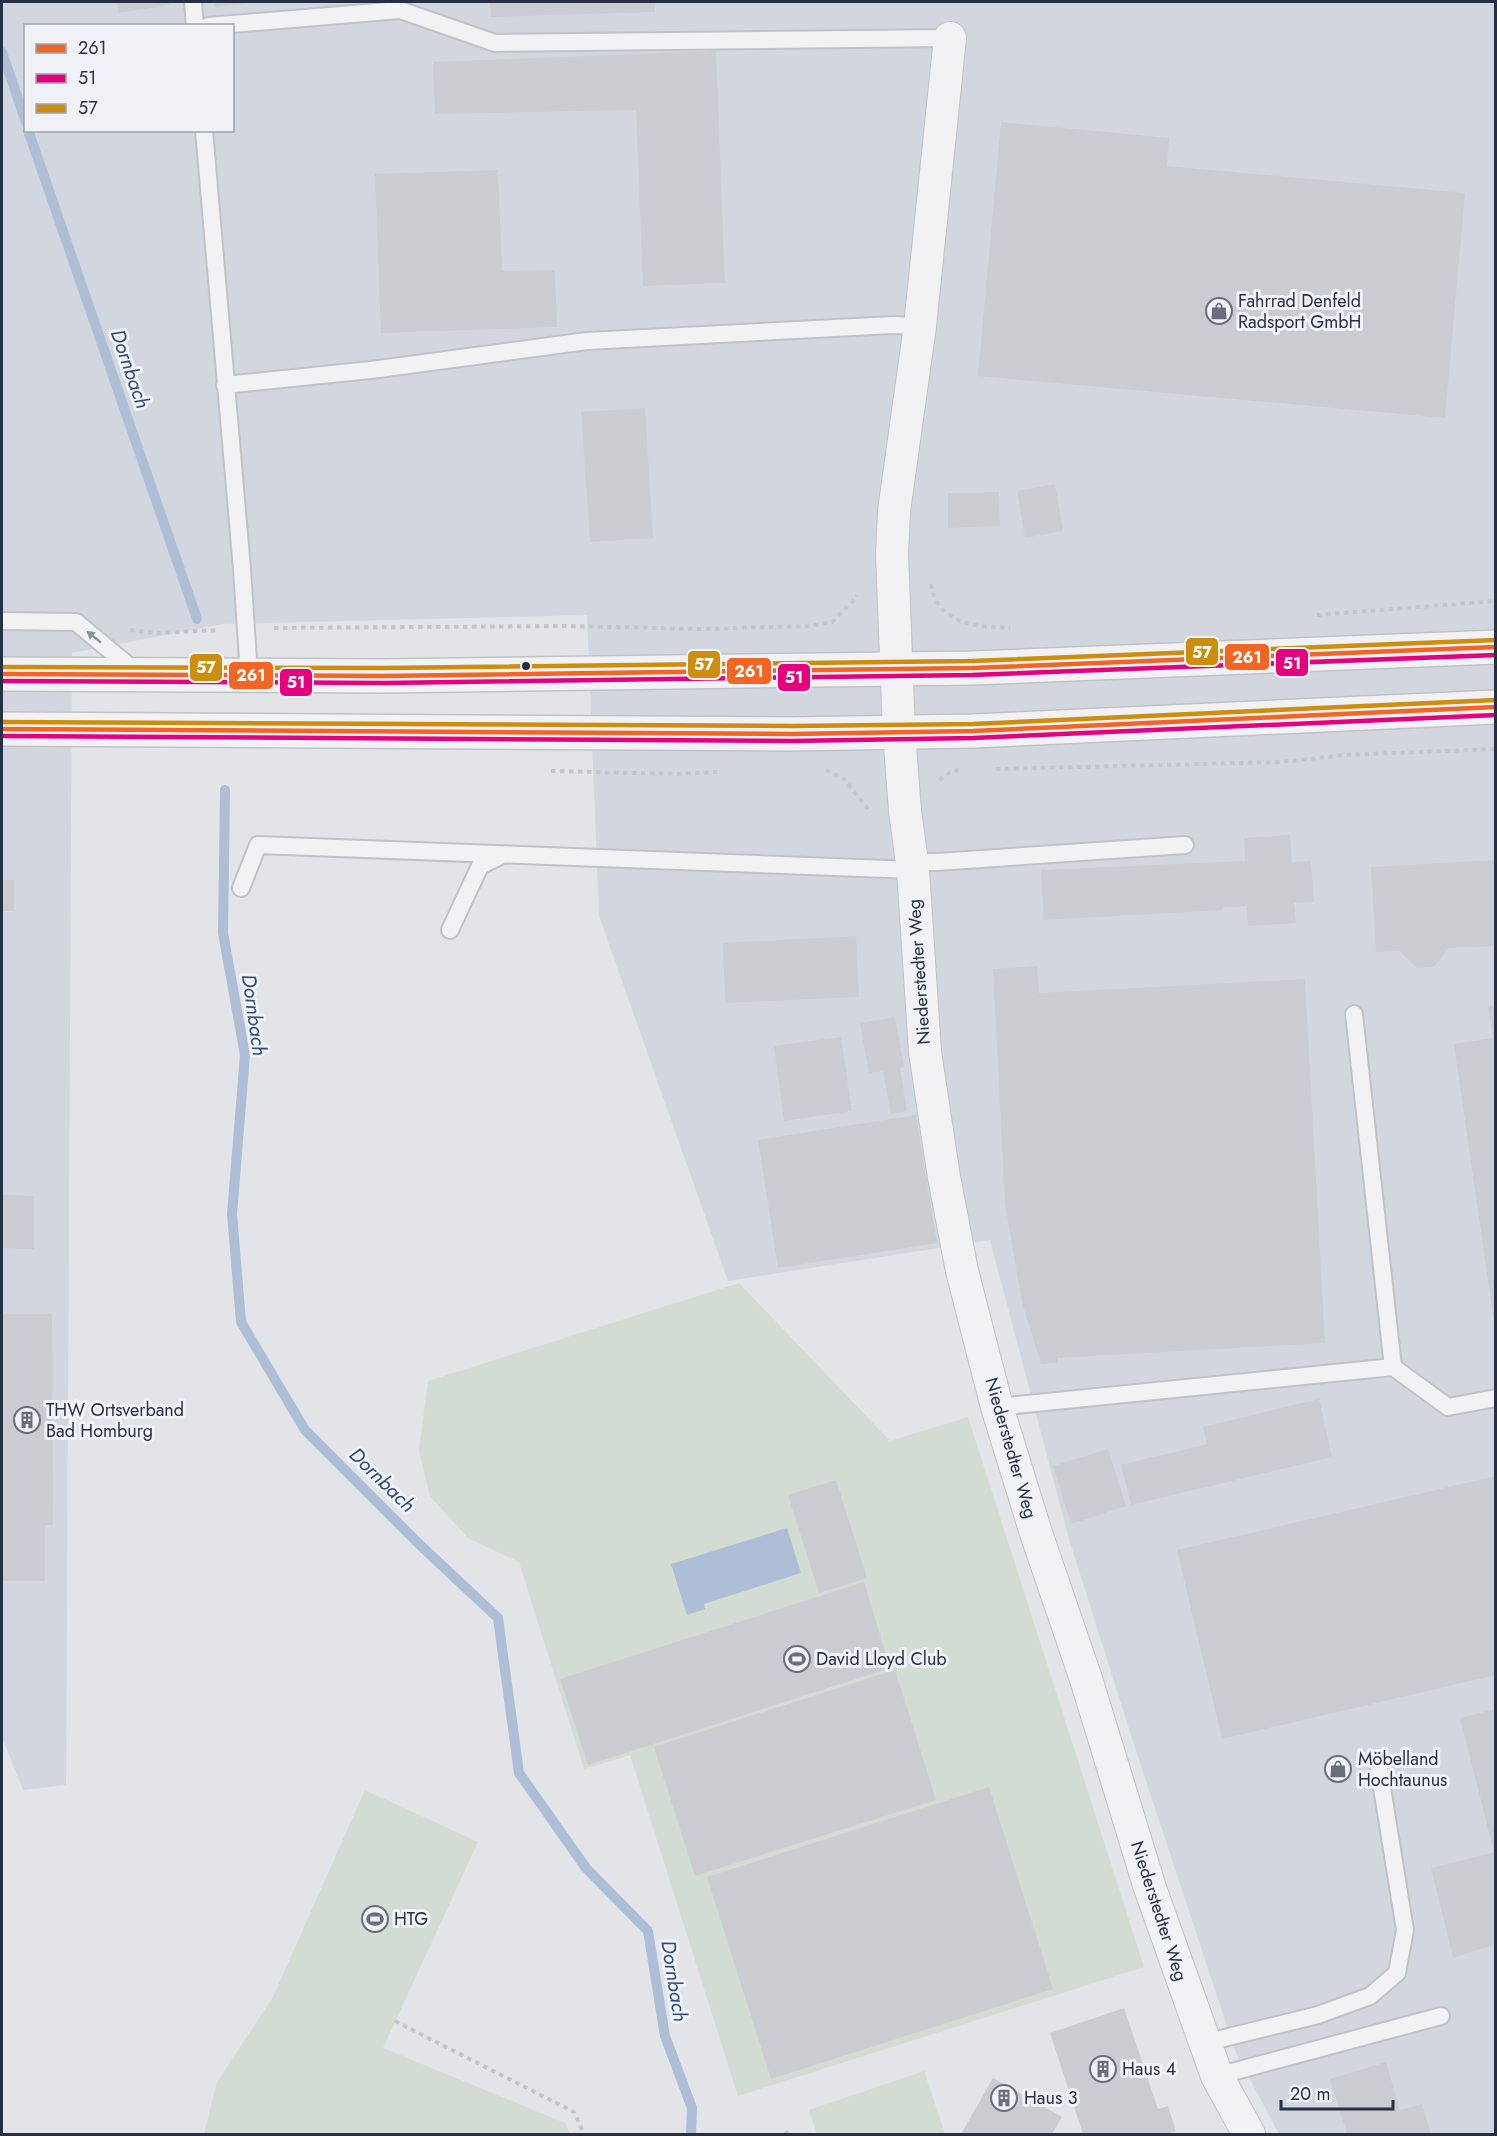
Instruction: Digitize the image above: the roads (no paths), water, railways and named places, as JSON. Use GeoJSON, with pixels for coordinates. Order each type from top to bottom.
{"type":"FeatureCollection","features":[{"type":"Feature","properties":{"kind":"street","name":"Niederstedter Weg"},"geometry":{"type":"LineString","coordinates":[[951,38],[920,326],[894,511],[892,554],[899,732],[912,866],[925,1052],[940,1155],[962,1271],[997,1407],[1036,1533],[1086,1679],[1150,1888],[1217,2076],[1249,2134]]}},
{"type":"Feature","properties":{"kind":"street"},"geometry":{"type":"LineString","coordinates":[[2,674],[502,675],[897,670],[1001,668],[1496,647]]}},
{"type":"Feature","properties":{"kind":"street"},"geometry":{"type":"LineString","coordinates":[[2,729],[792,734],[996,730],[1496,707]]}},
{"type":"Feature","properties":{"kind":"lane"},"geometry":{"type":"LineString","coordinates":[[193,2],[195,24]]}},
{"type":"Feature","properties":{"kind":"lane"},"geometry":{"type":"LineString","coordinates":[[232,24],[400,10],[495,43],[951,38]]}},
{"type":"Feature","properties":{"kind":"lane"},"geometry":{"type":"LineString","coordinates":[[204,132],[243,569],[249,675]]}},
{"type":"Feature","properties":{"kind":"lane"},"geometry":{"type":"LineString","coordinates":[[225,385],[371,370],[587,341],[893,325],[920,326]]}},
{"type":"Feature","properties":{"kind":"lane"},"geometry":{"type":"LineString","coordinates":[[2,621],[76,622],[140,675]]}},
{"type":"Feature","properties":{"kind":"lane"},"geometry":{"type":"LineString","coordinates":[[241,888],[258,845],[912,866],[937,862],[1185,845]]}},
{"type":"Feature","properties":{"kind":"lane"},"geometry":{"type":"LineString","coordinates":[[450,930],[480,866],[502,854]]}},
{"type":"Feature","properties":{"kind":"lane"},"geometry":{"type":"LineString","coordinates":[[1354,1014],[1393,1367]]}},
{"type":"Feature","properties":{"kind":"lane"},"geometry":{"type":"LineString","coordinates":[[997,1407],[1393,1367],[1448,1407],[1496,1398]]}},
{"type":"Feature","properties":{"kind":"lane"},"geometry":{"type":"LineString","coordinates":[[1204,2043],[1318,2015],[1370,1996],[1398,1973],[1405,1930],[1378,1763]]}},
{"type":"Feature","properties":{"kind":"lane"},"geometry":{"type":"LineString","coordinates":[[1217,2076],[1441,2016]]}},
{"type":"Feature","properties":{"kind":"water"},"geometry":{"type":"Polygon","coordinates":[[[787,1528],[801,1573],[704,1604],[705,1609],[687,1615],[671,1564],[787,1528]]]}},
{"type":"Feature","properties":{"kind":"waterway","name":"Dornbach"},"geometry":{"type":"LineString","coordinates":[[2,52],[24,116]]}},
{"type":"Feature","properties":{"kind":"waterway","name":"Dornbach"},"geometry":{"type":"LineString","coordinates":[[29,132],[197,619]]}},
{"type":"Feature","properties":{"kind":"waterway","name":"Dornbach"},"geometry":{"type":"LineString","coordinates":[[225,790],[223,933],[245,1055],[232,1214],[241,1322],[305,1430],[419,1544],[498,1618],[519,1773],[586,1868],[648,1931],[665,2036],[692,2108],[691,2134]]}},
{"type":"Feature","properties":{"kind":"place","name":"Fahrrad Denfeld Radsport GmbH"},"geometry":{"type":"Point","coordinates":[1219,311]}},
{"type":"Feature","properties":{"kind":"place","name":"THW Ortsverband Bad Homburg"},"geometry":{"type":"Point","coordinates":[27,1420]}},
{"type":"Feature","properties":{"kind":"place","name":"David Lloyd Club"},"geometry":{"type":"Point","coordinates":[797,1659]}},
{"type":"Feature","properties":{"kind":"place","name":"Möbelland Hochtaunus"},"geometry":{"type":"Point","coordinates":[1338,1769]}},
{"type":"Feature","properties":{"kind":"place","name":"HTG"},"geometry":{"type":"Point","coordinates":[375,1919]}},
{"type":"Feature","properties":{"kind":"place","name":"Haus 4"},"geometry":{"type":"Point","coordinates":[1103,2069]}},
{"type":"Feature","properties":{"kind":"place","name":"Haus 3"},"geometry":{"type":"Point","coordinates":[1004,2098]}}]}
